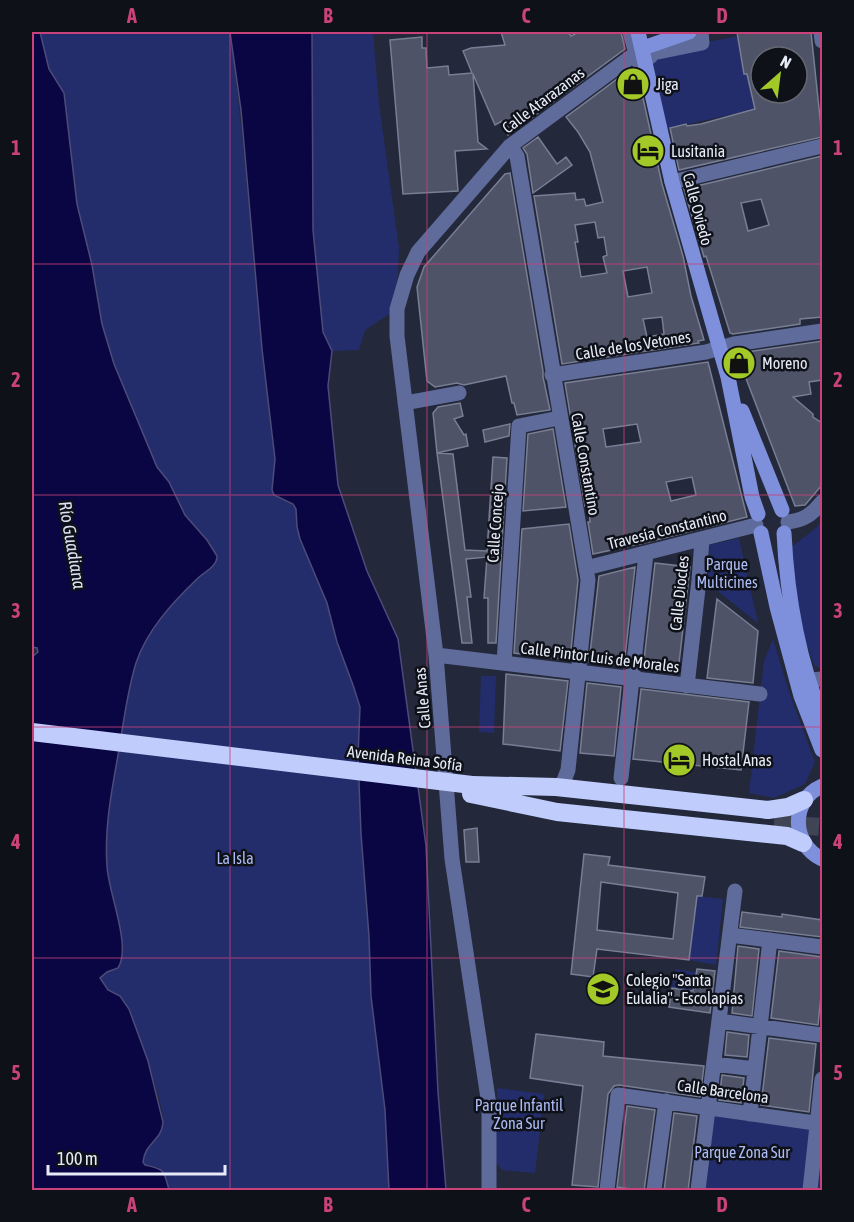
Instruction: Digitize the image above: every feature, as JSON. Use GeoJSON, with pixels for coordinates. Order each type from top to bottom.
{"type":"FeatureCollection","features":[{"type":"Feature","properties":{"kind":"highway","name":"Avenida Reina Sofía"},"geometry":{"type":"LineString","coordinates":[[32,732],[471,790]]}},
{"type":"Feature","properties":{"kind":"highway","name":"Avenida Reina Sofía"},"geometry":{"type":"LineString","coordinates":[[32,745],[774,821]]}},
{"type":"Feature","properties":{"kind":"highway"},"geometry":{"type":"LineString","coordinates":[[471,790],[556,787],[768,810],[788,807],[804,800]]}},
{"type":"Feature","properties":{"kind":"highway"},"geometry":{"type":"LineString","coordinates":[[471,790],[557,812],[787,836],[803,843]]}},
{"type":"Feature","properties":{"kind":"main road","name":"Calle Oviedo"},"geometry":{"type":"LineString","coordinates":[[638,32],[641,54],[672,182],[728,377],[777,607],[801,696],[822,750]]}},
{"type":"Feature","properties":{"kind":"main road"},"geometry":{"type":"LineString","coordinates":[[641,54],[690,32]]}},
{"type":"Feature","properties":{"kind":"main road","name":"Calle Oviedo"},"geometry":{"type":"LineString","coordinates":[[728,377],[785,522],[790,598],[800,648],[816,679],[822,717]]}},
{"type":"Feature","properties":{"kind":"main road"},"geometry":{"type":"LineString","coordinates":[[772,506],[785,522],[775,538],[765,537],[758,524],[762,510],[772,506]]}},
{"type":"Feature","properties":{"kind":"main road"},"geometry":{"type":"LineString","coordinates":[[821,785],[804,800],[797,822],[803,843],[822,859]]}},
{"type":"Feature","properties":{"kind":"street"},"geometry":{"type":"LineString","coordinates":[[630,32],[641,54]]}},
{"type":"Feature","properties":{"kind":"street","name":"Calle Atarazanas"},"geometry":{"type":"LineString","coordinates":[[407,275],[418,252],[510,146],[641,54],[650,57],[652,53],[702,43],[701,32]]}},
{"type":"Feature","properties":{"kind":"street"},"geometry":{"type":"LineString","coordinates":[[821,32],[822,41]]}},
{"type":"Feature","properties":{"kind":"street","name":"Calle Constantino"},"geometry":{"type":"LineString","coordinates":[[510,146],[517,156],[559,418],[588,580],[568,770],[563,783],[556,787]]}},
{"type":"Feature","properties":{"kind":"street"},"geometry":{"type":"LineString","coordinates":[[672,182],[822,146]]}},
{"type":"Feature","properties":{"kind":"street","name":"Calle Anas"},"geometry":{"type":"LineString","coordinates":[[407,275],[397,309],[397,336],[436,655],[452,859],[489,1105],[489,1191]]}},
{"type":"Feature","properties":{"kind":"street","name":"Calle de los Vetones"},"geometry":{"type":"LineString","coordinates":[[552,375],[822,330]]}},
{"type":"Feature","properties":{"kind":"street"},"geometry":{"type":"LineString","coordinates":[[405,403],[459,393]]}},
{"type":"Feature","properties":{"kind":"street","name":"Calle Concejo"},"geometry":{"type":"LineString","coordinates":[[504,663],[519,426],[559,418]]}},
{"type":"Feature","properties":{"kind":"street"},"geometry":{"type":"LineString","coordinates":[[785,522],[802,520],[812,515],[822,502]]}},
{"type":"Feature","properties":{"kind":"street","name":"Travesía Constantino"},"geometry":{"type":"LineString","coordinates":[[586,568],[758,524]]}},
{"type":"Feature","properties":{"kind":"street","name":"Calle Diocles"},"geometry":{"type":"LineString","coordinates":[[687,686],[702,540]]}},
{"type":"Feature","properties":{"kind":"street"},"geometry":{"type":"LineString","coordinates":[[621,778],[646,554]]}},
{"type":"Feature","properties":{"kind":"street","name":"Calle Pintor Luis de Morales"},"geometry":{"type":"LineString","coordinates":[[436,655],[760,694]]}},
{"type":"Feature","properties":{"kind":"street"},"geometry":{"type":"LineString","coordinates":[[698,1191],[735,891]]}},
{"type":"Feature","properties":{"kind":"street"},"geometry":{"type":"LineString","coordinates":[[730,935],[822,947]]}},
{"type":"Feature","properties":{"kind":"street"},"geometry":{"type":"LineString","coordinates":[[750,1114],[770,940]]}},
{"type":"Feature","properties":{"kind":"street"},"geometry":{"type":"LineString","coordinates":[[719,1021],[822,1035]]}},
{"type":"Feature","properties":{"kind":"street"},"geometry":{"type":"LineString","coordinates":[[714,1064],[755,1069]]}},
{"type":"Feature","properties":{"kind":"street"},"geometry":{"type":"LineString","coordinates":[[810,1191],[820,1124],[822,1079]]}},
{"type":"Feature","properties":{"kind":"street","name":"Calle Barcelona"},"geometry":{"type":"LineString","coordinates":[[607,1191],[618,1095],[820,1124]]}},
{"type":"Feature","properties":{"kind":"street"},"geometry":{"type":"LineString","coordinates":[[654,1191],[666,1101]]}},
{"type":"Feature","properties":{"kind":"green space","name":"La Isla"},"geometry":{"type":"Polygon","coordinates":[[[40,32],[230,32],[275,459],[276,470],[272,486],[279,498],[289,502],[296,509],[300,539],[327,603],[337,642],[360,707],[358,756],[361,834],[371,996],[385,1110],[389,1190],[169,1190],[166,1178],[158,1167],[145,1165],[143,1162],[146,1151],[162,1127],[159,1098],[125,1002],[105,987],[100,977],[118,968],[122,958],[121,933],[107,866],[110,807],[128,694],[141,651],[161,618],[212,566],[217,556],[208,540],[185,515],[169,482],[157,467],[114,364],[102,324],[96,284],[77,204],[64,93],[49,69],[40,32]]]}},
{"type":"Feature","properties":{"kind":"green space"},"geometry":{"type":"Polygon","coordinates":[[[312,32],[373,32],[379,104],[399,248],[397,309],[365,330],[359,350],[332,351],[323,332],[313,230],[312,32]]]}},
{"type":"Feature","properties":{"kind":"green space"},"geometry":{"type":"Polygon","coordinates":[[[738,36],[749,83],[749,105],[754,105],[755,109],[667,129],[652,60],[653,53],[738,36]]]}},
{"type":"Feature","properties":{"kind":"green space"},"geometry":{"type":"Polygon","coordinates":[[[822,520],[822,669],[814,665],[802,631],[789,549],[816,528],[822,520]]]}},
{"type":"Feature","properties":{"kind":"green space","name":"Parque Multicines"},"geometry":{"type":"Polygon","coordinates":[[[739,538],[758,623],[706,582],[710,545],[739,538]]]}},
{"type":"Feature","properties":{"kind":"green space"},"geometry":{"type":"Polygon","coordinates":[[[773,639],[789,692],[815,762],[805,784],[774,798],[749,793],[764,661],[773,639]]]}},
{"type":"Feature","properties":{"kind":"green space"},"geometry":{"type":"Polygon","coordinates":[[[481,676],[496,676],[494,733],[479,732],[481,676]]]}},
{"type":"Feature","properties":{"kind":"green space"},"geometry":{"type":"Polygon","coordinates":[[[697,896],[723,899],[716,965],[689,960],[697,896]]]}},
{"type":"Feature","properties":{"kind":"green space"},"geometry":{"type":"Polygon","coordinates":[[[675,969],[695,972],[693,991],[672,988],[675,969]]]}},
{"type":"Feature","properties":{"kind":"green space","name":"Parque Infantil Zona Sur"},"geometry":{"type":"Polygon","coordinates":[[[497,1088],[544,1094],[535,1173],[502,1170],[496,1163],[497,1088]]]}},
{"type":"Feature","properties":{"kind":"green space","name":"Parque Zona Sur"},"geometry":{"type":"Polygon","coordinates":[[[709,1108],[822,1124],[822,1167],[819,1190],[698,1190],[709,1108]]]}},
{"type":"Feature","properties":{"kind":"water","name":"Río Guadiana"},"geometry":{"type":"Polygon","coordinates":[[[32,32],[40,32],[49,69],[64,93],[77,204],[92,265],[102,324],[114,364],[157,467],[169,482],[185,515],[207,540],[217,556],[213,566],[188,588],[161,618],[147,639],[136,663],[127,703],[108,820],[106,851],[108,877],[121,933],[122,958],[118,968],[107,972],[100,978],[108,990],[120,996],[129,1009],[148,1061],[163,1122],[160,1133],[144,1155],[143,1162],[163,1172],[169,1190],[32,1190],[32,657],[38,652],[37,648],[32,647],[32,32]]]}},
{"type":"Feature","properties":{"kind":"water"},"geometry":{"type":"Polygon","coordinates":[[[230,32],[312,32],[313,230],[323,332],[332,351],[328,386],[338,485],[367,571],[398,639],[426,846],[438,1092],[446,1190],[389,1190],[385,1110],[371,996],[361,834],[358,756],[360,707],[337,642],[327,603],[300,539],[296,509],[293,504],[274,495],[272,490],[275,459],[262,349],[241,110],[230,32]]]}},
{"type":"Feature","properties":{"kind":"building"},"geometry":{"type":"Polygon","coordinates":[[[501,32],[568,32],[571,36],[579,32],[621,32],[625,49],[508,135],[502,121],[495,125],[473,74],[478,142],[487,149],[455,151],[458,191],[403,194],[390,40],[422,37],[422,48],[426,48],[427,68],[448,66],[449,75],[472,73],[463,51],[471,48],[505,45],[501,32]]]}},
{"type":"Feature","properties":{"kind":"building"},"geometry":{"type":"Polygon","coordinates":[[[737,32],[811,32],[822,137],[679,170],[670,128],[686,124],[687,126],[701,124],[755,109],[754,105],[809,105],[809,45],[749,45],[749,83],[747,74],[744,74],[737,32]]]}},
{"type":"Feature","properties":{"kind":"building"},"geometry":{"type":"Polygon","coordinates":[[[632,68],[637,71],[662,184],[704,340],[698,341],[699,343],[562,364],[534,196],[575,193],[576,200],[584,199],[586,206],[603,202],[590,152],[566,117],[632,68]],[[595,222],[575,225],[578,242],[575,242],[581,277],[607,273],[603,257],[607,255],[604,237],[598,238],[595,222]],[[647,267],[623,271],[628,297],[652,293],[647,267]],[[662,317],[643,319],[647,337],[664,334],[662,317]]]}},
{"type":"Feature","properties":{"kind":"building"},"geometry":{"type":"Polygon","coordinates":[[[538,137],[557,164],[566,157],[572,165],[533,193],[527,154],[523,148],[538,137]]]}},
{"type":"Feature","properties":{"kind":"building"},"geometry":{"type":"Polygon","coordinates":[[[822,156],[822,317],[800,319],[800,324],[730,333],[684,189],[822,156]],[[761,199],[741,203],[748,231],[769,225],[761,199]]]}},
{"type":"Feature","properties":{"kind":"building"},"geometry":{"type":"Polygon","coordinates":[[[510,173],[550,410],[517,415],[506,376],[464,385],[457,383],[435,387],[427,381],[417,287],[424,267],[505,174],[510,173]]]}},
{"type":"Feature","properties":{"kind":"building"},"geometry":{"type":"Polygon","coordinates":[[[822,341],[822,380],[809,382],[811,394],[793,397],[822,423],[822,485],[805,505],[795,506],[737,355],[822,341]]]}},
{"type":"Feature","properties":{"kind":"building"},"geometry":{"type":"Polygon","coordinates":[[[708,362],[747,517],[593,554],[588,522],[590,522],[589,505],[585,506],[565,383],[708,362]],[[637,424],[603,429],[606,447],[641,442],[637,424]],[[692,477],[666,482],[671,501],[696,495],[692,477]]]}},
{"type":"Feature","properties":{"kind":"building"},"geometry":{"type":"Polygon","coordinates":[[[460,403],[463,416],[454,419],[464,435],[466,434],[468,446],[437,453],[433,413],[438,407],[460,403]]]}},
{"type":"Feature","properties":{"kind":"building"},"geometry":{"type":"Polygon","coordinates":[[[510,424],[509,436],[485,442],[483,430],[510,424]]]}},
{"type":"Feature","properties":{"kind":"building"},"geometry":{"type":"Polygon","coordinates":[[[553,429],[566,507],[523,511],[528,434],[553,429]]]}},
{"type":"Feature","properties":{"kind":"building"},"geometry":{"type":"Polygon","coordinates":[[[437,453],[453,454],[465,550],[487,551],[493,457],[507,458],[496,643],[488,643],[488,598],[484,598],[487,557],[466,559],[471,597],[467,597],[472,643],[462,643],[437,453]]]}},
{"type":"Feature","properties":{"kind":"building"},"geometry":{"type":"Polygon","coordinates":[[[569,524],[578,580],[570,660],[514,653],[522,529],[569,524]]]}},
{"type":"Feature","properties":{"kind":"building"},"geometry":{"type":"Polygon","coordinates":[[[655,563],[690,567],[678,672],[643,669],[655,563]]]}},
{"type":"Feature","properties":{"kind":"building"},"geometry":{"type":"Polygon","coordinates":[[[635,567],[624,666],[589,662],[599,576],[635,567]]]}},
{"type":"Feature","properties":{"kind":"building"},"geometry":{"type":"Polygon","coordinates":[[[717,599],[758,631],[753,683],[707,678],[717,599]]]}},
{"type":"Feature","properties":{"kind":"building"},"geometry":{"type":"Polygon","coordinates":[[[506,674],[568,681],[560,751],[503,744],[506,674]]]}},
{"type":"Feature","properties":{"kind":"building"},"geometry":{"type":"Polygon","coordinates":[[[587,683],[621,687],[614,756],[580,753],[587,683]]]}},
{"type":"Feature","properties":{"kind":"building"},"geometry":{"type":"Polygon","coordinates":[[[641,689],[749,702],[741,770],[633,759],[641,689]]]}},
{"type":"Feature","properties":{"kind":"building"},"geometry":{"type":"Polygon","coordinates":[[[477,828],[479,862],[466,862],[464,830],[477,828]]]}},
{"type":"Feature","properties":{"kind":"building"},"geometry":{"type":"Polygon","coordinates":[[[584,854],[610,857],[608,865],[705,877],[702,896],[697,896],[689,960],[597,949],[593,977],[571,974],[584,854]],[[601,882],[597,930],[673,939],[678,893],[601,882]]]}},
{"type":"Feature","properties":{"kind":"building"},"geometry":{"type":"Polygon","coordinates":[[[742,912],[782,917],[782,914],[822,920],[822,937],[740,927],[742,912]]]}},
{"type":"Feature","properties":{"kind":"building"},"geometry":{"type":"Polygon","coordinates":[[[738,946],[759,949],[752,1016],[732,1013],[738,946]]]}},
{"type":"Feature","properties":{"kind":"building"},"geometry":{"type":"Polygon","coordinates":[[[779,951],[822,957],[818,1025],[771,1018],[779,951]]]}},
{"type":"Feature","properties":{"kind":"building"},"geometry":{"type":"Polygon","coordinates":[[[697,969],[715,971],[710,1013],[669,1007],[672,988],[693,991],[697,969]]]}},
{"type":"Feature","properties":{"kind":"building"},"geometry":{"type":"Polygon","coordinates":[[[727,1032],[749,1035],[747,1057],[725,1055],[727,1032]]]}},
{"type":"Feature","properties":{"kind":"building"},"geometry":{"type":"Polygon","coordinates":[[[536,1034],[604,1042],[603,1056],[704,1066],[700,1097],[614,1086],[608,1094],[598,1187],[572,1185],[583,1086],[530,1078],[536,1034]]]}},
{"type":"Feature","properties":{"kind":"building"},"geometry":{"type":"Polygon","coordinates":[[[769,1038],[816,1044],[809,1112],[761,1105],[769,1038]]]}},
{"type":"Feature","properties":{"kind":"building"},"geometry":{"type":"Polygon","coordinates":[[[722,1075],[744,1078],[741,1103],[719,1100],[722,1075]]]}},
{"type":"Feature","properties":{"kind":"building"},"geometry":{"type":"Polygon","coordinates":[[[627,1106],[655,1110],[644,1191],[617,1187],[627,1106]]]}},
{"type":"Feature","properties":{"kind":"building"},"geometry":{"type":"Polygon","coordinates":[[[674,1113],[697,1116],[688,1191],[664,1191],[674,1113]]]}},
{"type":"Feature","properties":{"kind":"tunnel"},"geometry":{"type":"LineString","coordinates":[[774,824],[822,827]]}},
{"type":"Feature","properties":{"kind":"place","name":"Jiga"},"geometry":{"type":"Point","coordinates":[633,84]}},
{"type":"Feature","properties":{"kind":"place","name":"Lusitania"},"geometry":{"type":"Point","coordinates":[648,151]}},
{"type":"Feature","properties":{"kind":"place","name":"Moreno"},"geometry":{"type":"Point","coordinates":[739,363]}},
{"type":"Feature","properties":{"kind":"place","name":"Hostal Anas"},"geometry":{"type":"Point","coordinates":[679,760]}},
{"type":"Feature","properties":{"kind":"place","name":"Colegio \"Santa Eulalia\" - Escolapias"},"geometry":{"type":"Point","coordinates":[603,989]}}]}
